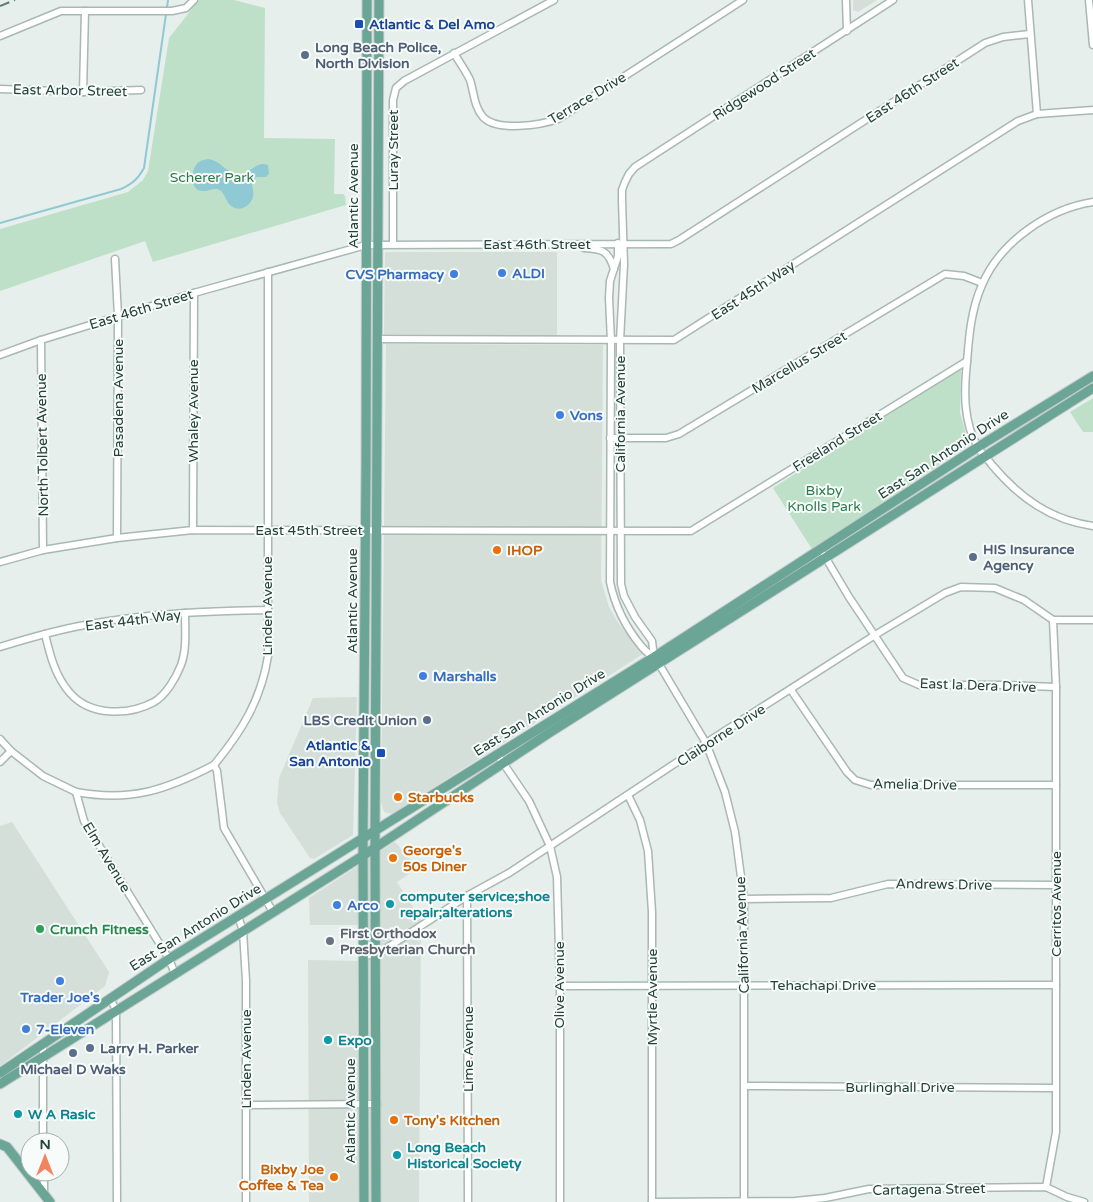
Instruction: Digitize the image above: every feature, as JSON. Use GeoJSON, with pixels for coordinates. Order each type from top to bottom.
{"type":"FeatureCollection","features":[{"type":"Feature","properties":{"kind":"main road","name":"Atlantic Avenue"},"geometry":{"type":"LineString","coordinates":[[364,1202],[363,838],[366,530],[367,0]]}},
{"type":"Feature","properties":{"kind":"main road","name":"Atlantic Avenue"},"geometry":{"type":"LineString","coordinates":[[376,1202],[375,832],[379,0]]}},
{"type":"Feature","properties":{"kind":"main road","name":"East San Antonio Drive"},"geometry":{"type":"LineString","coordinates":[[824,554],[978,447],[1093,376]]}},
{"type":"Feature","properties":{"kind":"main road","name":"East San Antonio Drive"},"geometry":{"type":"LineString","coordinates":[[0,1084],[364,855],[503,765],[657,660],[824,554],[1093,388]]}},
{"type":"Feature","properties":{"kind":"main road","name":"East San Antonio Drive"},"geometry":{"type":"LineString","coordinates":[[0,1073],[169,959],[497,754],[657,660]]}},
{"type":"Feature","properties":{"kind":"main road"},"geometry":{"type":"LineString","coordinates":[[0,1144],[7,1147],[47,1198]]}},
{"type":"Feature","properties":{"kind":"street"},"geometry":{"type":"LineString","coordinates":[[0,36],[61,11],[172,10],[186,8],[194,0]]}},
{"type":"Feature","properties":{"kind":"street","name":"Luray Street"},"geometry":{"type":"LineString","coordinates":[[393,244],[393,100],[395,92],[404,81],[554,0]]}},
{"type":"Feature","properties":{"kind":"street","name":"Terrace Drive"},"geometry":{"type":"LineString","coordinates":[[454,53],[470,80],[477,109],[484,119],[496,125],[543,124],[558,119],[743,0]]}},
{"type":"Feature","properties":{"kind":"street"},"geometry":{"type":"LineString","coordinates":[[846,0],[847,31]]}},
{"type":"Feature","properties":{"kind":"street","name":"Ridgewood Street"},"geometry":{"type":"LineString","coordinates":[[635,167],[893,0]]}},
{"type":"Feature","properties":{"kind":"street"},"geometry":{"type":"LineString","coordinates":[[1028,0],[1037,114]]}},
{"type":"Feature","properties":{"kind":"street"},"geometry":{"type":"LineString","coordinates":[[1089,0],[1093,45]]}},
{"type":"Feature","properties":{"kind":"street"},"geometry":{"type":"LineString","coordinates":[[83,92],[85,11]]}},
{"type":"Feature","properties":{"kind":"street","name":"East 46th Street"},"geometry":{"type":"LineString","coordinates":[[0,355],[41,340],[194,293],[366,245],[666,244],[679,240],[985,42],[1003,37],[1030,34]]}},
{"type":"Feature","properties":{"kind":"street","name":"East Arbor Street"},"geometry":{"type":"LineString","coordinates":[[0,89],[83,92],[140,90]]}},
{"type":"Feature","properties":{"kind":"street","name":"East 45th Way"},"geometry":{"type":"LineString","coordinates":[[377,339],[674,340],[1018,121],[1037,114],[1093,110]]}},
{"type":"Feature","properties":{"kind":"street","name":"California Avenue"},"geometry":{"type":"LineString","coordinates":[[635,167],[629,174],[622,190],[620,243],[610,281],[610,582],[613,597],[624,621],[643,648],[657,660]]}},
{"type":"Feature","properties":{"kind":"street"},"geometry":{"type":"LineString","coordinates":[[1093,202],[1079,204],[1060,212],[1028,230],[1012,243],[996,261],[982,283],[975,304],[969,330],[965,382],[968,423],[978,447],[1009,485],[1039,507],[1057,516],[1079,524],[1093,526]]}},
{"type":"Feature","properties":{"kind":"street","name":"California Avenue"},"geometry":{"type":"LineString","coordinates":[[620,243],[624,264],[620,341],[621,573],[624,596],[635,617],[652,642],[657,660],[706,743],[725,792],[735,832],[744,899],[744,1201]]}},
{"type":"Feature","properties":{"kind":"street"},"geometry":{"type":"LineString","coordinates":[[579,244],[584,248],[597,248],[604,251],[614,269]]}},
{"type":"Feature","properties":{"kind":"street","name":"Pasadena Avenue"},"geometry":{"type":"LineString","coordinates":[[115,258],[118,316],[117,538]]}},
{"type":"Feature","properties":{"kind":"street","name":"Linden Avenue"},"geometry":{"type":"LineString","coordinates":[[214,765],[241,730],[258,699],[265,676],[268,656],[268,272]]}},
{"type":"Feature","properties":{"kind":"street","name":"Marcellus Street"},"geometry":{"type":"LineString","coordinates":[[610,438],[666,438],[679,434],[945,274],[964,276],[982,283]]}},
{"type":"Feature","properties":{"kind":"street","name":"Whaley Avenue"},"geometry":{"type":"LineString","coordinates":[[193,530],[194,293]]}},
{"type":"Feature","properties":{"kind":"street","name":"North Tolbert Avenue"},"geometry":{"type":"LineString","coordinates":[[41,340],[43,550]]}},
{"type":"Feature","properties":{"kind":"street","name":"Freeland Street"},"geometry":{"type":"LineString","coordinates":[[621,531],[691,531],[967,361]]}},
{"type":"Feature","properties":{"kind":"street","name":"East 45th Street"},"geometry":{"type":"LineString","coordinates":[[0,562],[43,550],[117,538],[193,530],[621,531]]}},
{"type":"Feature","properties":{"kind":"street","name":"East la Dera Drive"},"geometry":{"type":"LineString","coordinates":[[824,554],[903,678],[919,685],[1056,687]]}},
{"type":"Feature","properties":{"kind":"street","name":"Claiborne Drive"},"geometry":{"type":"LineString","coordinates":[[376,955],[467,896],[509,873],[874,635],[945,593],[962,588],[995,588],[1024,600],[1053,620]]}},
{"type":"Feature","properties":{"kind":"street","name":"East 44th Way"},"geometry":{"type":"LineString","coordinates":[[0,647],[45,634],[96,623],[185,613],[268,610]]}},
{"type":"Feature","properties":{"kind":"street"},"geometry":{"type":"LineString","coordinates":[[45,634],[52,662],[70,694],[84,704],[106,712],[129,711],[155,702],[173,681],[181,665],[184,648],[185,613]]}},
{"type":"Feature","properties":{"kind":"street"},"geometry":{"type":"LineString","coordinates":[[1053,620],[1093,620]]}},
{"type":"Feature","properties":{"kind":"street","name":"Cerritos Avenue"},"geometry":{"type":"LineString","coordinates":[[1046,1187],[1055,1143],[1056,1088],[1056,687],[1053,620]]}},
{"type":"Feature","properties":{"kind":"street","name":"Amelia Drive"},"geometry":{"type":"LineString","coordinates":[[791,690],[847,772],[855,780],[871,785],[1056,785]]}},
{"type":"Feature","properties":{"kind":"street"},"geometry":{"type":"LineString","coordinates":[[0,739],[11,751],[43,776],[76,792],[95,795],[116,797],[145,793],[183,781],[214,765],[217,771],[224,828],[273,912]]}},
{"type":"Feature","properties":{"kind":"street"},"geometry":{"type":"LineString","coordinates":[[0,762],[11,751]]}},
{"type":"Feature","properties":{"kind":"street","name":"Olive Avenue"},"geometry":{"type":"LineString","coordinates":[[497,754],[529,801],[550,846],[557,877],[559,892],[560,986],[560,1202]]}},
{"type":"Feature","properties":{"kind":"street","name":"Elm Avenue"},"geometry":{"type":"LineString","coordinates":[[76,792],[84,820],[169,959],[175,974]]}},
{"type":"Feature","properties":{"kind":"street","name":"Myrtle Avenue"},"geometry":{"type":"LineString","coordinates":[[628,795],[640,820],[648,852],[652,912],[652,1202]]}},
{"type":"Feature","properties":{"kind":"street","name":"Andrews Drive"},"geometry":{"type":"LineString","coordinates":[[744,899],[831,898],[888,884],[1056,885]]}},
{"type":"Feature","properties":{"kind":"street","name":"Lime Avenue"},"geometry":{"type":"LineString","coordinates":[[467,896],[468,1202]]}},
{"type":"Feature","properties":{"kind":"street","name":"Linden Avenue"},"geometry":{"type":"LineString","coordinates":[[238,916],[243,931],[246,981],[246,1202]]}},
{"type":"Feature","properties":{"kind":"street"},"geometry":{"type":"LineString","coordinates":[[363,955],[376,955]]}},
{"type":"Feature","properties":{"kind":"street","name":"Tehachapi Drive"},"geometry":{"type":"LineString","coordinates":[[560,986],[745,984],[1056,985]]}},
{"type":"Feature","properties":{"kind":"street"},"geometry":{"type":"LineString","coordinates":[[110,998],[116,1010],[117,1202]]}},
{"type":"Feature","properties":{"kind":"street"},"geometry":{"type":"LineString","coordinates":[[42,1045],[43,1132]]}},
{"type":"Feature","properties":{"kind":"street","name":"Burlinghall Drive"},"geometry":{"type":"LineString","coordinates":[[744,1086],[1056,1088]]}},
{"type":"Feature","properties":{"kind":"street"},"geometry":{"type":"LineString","coordinates":[[246,1105],[376,1104]]}},
{"type":"Feature","properties":{"kind":"street"},"geometry":{"type":"LineString","coordinates":[[45,1182],[47,1198]]}},
{"type":"Feature","properties":{"kind":"street","name":"Cartagena Street"},"geometry":{"type":"LineString","coordinates":[[652,1202],[795,1201],[825,1198],[869,1189],[1046,1187],[1067,1197],[1084,1202]]}},
{"type":"Feature","properties":{"kind":"shaded area"},"geometry":{"type":"Polygon","coordinates":[[[853,0],[877,0],[858,12],[853,10],[853,0]]]}},
{"type":"Feature","properties":{"kind":"shaded area"},"geometry":{"type":"Polygon","coordinates":[[[385,252],[557,252],[557,336],[384,334],[385,252]]]}},
{"type":"Feature","properties":{"kind":"shaded area"},"geometry":{"type":"Polygon","coordinates":[[[386,344],[603,345],[601,580],[609,607],[619,624],[643,654],[392,814],[384,812],[381,802],[386,344]]]}},
{"type":"Feature","properties":{"kind":"shaded area"},"geometry":{"type":"Polygon","coordinates":[[[357,697],[353,835],[314,859],[310,858],[280,813],[277,803],[279,778],[313,698],[357,697]]]}},
{"type":"Feature","properties":{"kind":"shaded area"},"geometry":{"type":"Polygon","coordinates":[[[12,822],[109,972],[105,986],[0,1066],[0,826],[12,822]]]}},
{"type":"Feature","properties":{"kind":"shaded area"},"geometry":{"type":"Polygon","coordinates":[[[395,842],[418,868],[397,882],[421,920],[419,1202],[309,1202],[308,960],[358,961],[359,925],[310,925],[309,898],[395,842]]]}},
{"type":"Feature","properties":{"kind":"green space","name":"Scherer Park"},"geometry":{"type":"Polygon","coordinates":[[[199,0],[234,0],[265,8],[264,138],[335,139],[334,194],[343,194],[346,205],[153,262],[145,241],[0,291],[0,229],[128,192],[143,180],[148,171],[169,38],[199,0]]]}},
{"type":"Feature","properties":{"kind":"green space","name":"Bixby Knolls Park"},"geometry":{"type":"Polygon","coordinates":[[[961,368],[960,413],[969,445],[812,549],[773,488],[961,368]]]}},
{"type":"Feature","properties":{"kind":"green space"},"geometry":{"type":"Polygon","coordinates":[[[1093,398],[1093,432],[1083,432],[1070,412],[1093,398]]]}},
{"type":"Feature","properties":{"kind":"water"},"geometry":{"type":"Polygon","coordinates":[[[209,159],[217,162],[230,172],[238,174],[242,174],[260,164],[268,165],[269,174],[266,177],[256,177],[252,182],[253,195],[251,201],[239,209],[232,207],[219,190],[202,191],[195,188],[193,180],[194,168],[200,161],[209,159]]]}},
{"type":"Feature","properties":{"kind":"waterway"},"geometry":{"type":"LineString","coordinates":[[0,223],[121,189],[132,183],[139,175],[144,168],[168,0]]}},
{"type":"Feature","properties":{"kind":"railway"},"geometry":{"type":"LineString","coordinates":[[0,6],[15,0]]}},
{"type":"Feature","properties":{"kind":"place","name":"Atlantic & Del Amo"},"geometry":{"type":"Point","coordinates":[359,24]}},
{"type":"Feature","properties":{"kind":"place","name":"Long Beach Police, North Division"},"geometry":{"type":"Point","coordinates":[305,55]}},
{"type":"Feature","properties":{"kind":"place","name":"ALDI"},"geometry":{"type":"Point","coordinates":[502,273]}},
{"type":"Feature","properties":{"kind":"place","name":"CVS Pharmacy"},"geometry":{"type":"Point","coordinates":[454,274]}},
{"type":"Feature","properties":{"kind":"place","name":"Vons"},"geometry":{"type":"Point","coordinates":[560,415]}},
{"type":"Feature","properties":{"kind":"place","name":"IHOP"},"geometry":{"type":"Point","coordinates":[497,550]}},
{"type":"Feature","properties":{"kind":"place","name":"HIS Insurance Agency"},"geometry":{"type":"Point","coordinates":[973,557]}},
{"type":"Feature","properties":{"kind":"place","name":"Marshalls"},"geometry":{"type":"Point","coordinates":[423,676]}},
{"type":"Feature","properties":{"kind":"place","name":"LBS Credit Union"},"geometry":{"type":"Point","coordinates":[427,720]}},
{"type":"Feature","properties":{"kind":"place","name":"Atlantic & San Antonio"},"geometry":{"type":"Point","coordinates":[381,753]}},
{"type":"Feature","properties":{"kind":"place","name":"Starbucks"},"geometry":{"type":"Point","coordinates":[398,797]}},
{"type":"Feature","properties":{"kind":"place","name":"George's 50s Diner"},"geometry":{"type":"Point","coordinates":[393,858]}},
{"type":"Feature","properties":{"kind":"place","name":"computer service;shoe repair;alterations"},"geometry":{"type":"Point","coordinates":[390,904]}},
{"type":"Feature","properties":{"kind":"place","name":"Arco"},"geometry":{"type":"Point","coordinates":[337,905]}},
{"type":"Feature","properties":{"kind":"place","name":"Crunch Fitness"},"geometry":{"type":"Point","coordinates":[40,929]}},
{"type":"Feature","properties":{"kind":"place","name":"First Orthodox Presbyterian Church"},"geometry":{"type":"Point","coordinates":[330,941]}},
{"type":"Feature","properties":{"kind":"place","name":"Trader Joe's"},"geometry":{"type":"Point","coordinates":[60,981]}},
{"type":"Feature","properties":{"kind":"place","name":"7-Eleven"},"geometry":{"type":"Point","coordinates":[26,1029]}},
{"type":"Feature","properties":{"kind":"place","name":"Expo"},"geometry":{"type":"Point","coordinates":[328,1040]}},
{"type":"Feature","properties":{"kind":"place","name":"Larry H. Parker"},"geometry":{"type":"Point","coordinates":[90,1048]}},
{"type":"Feature","properties":{"kind":"place","name":"Michael D Waks"},"geometry":{"type":"Point","coordinates":[73,1053]}},
{"type":"Feature","properties":{"kind":"place","name":"W A Rasic"},"geometry":{"type":"Point","coordinates":[18,1114]}},
{"type":"Feature","properties":{"kind":"place","name":"Tony's Kitchen"},"geometry":{"type":"Point","coordinates":[394,1120]}},
{"type":"Feature","properties":{"kind":"place","name":"Long Beach Historical Society"},"geometry":{"type":"Point","coordinates":[397,1155]}},
{"type":"Feature","properties":{"kind":"place","name":"Bixby Joe Coffee & Tea"},"geometry":{"type":"Point","coordinates":[334,1177]}}]}
